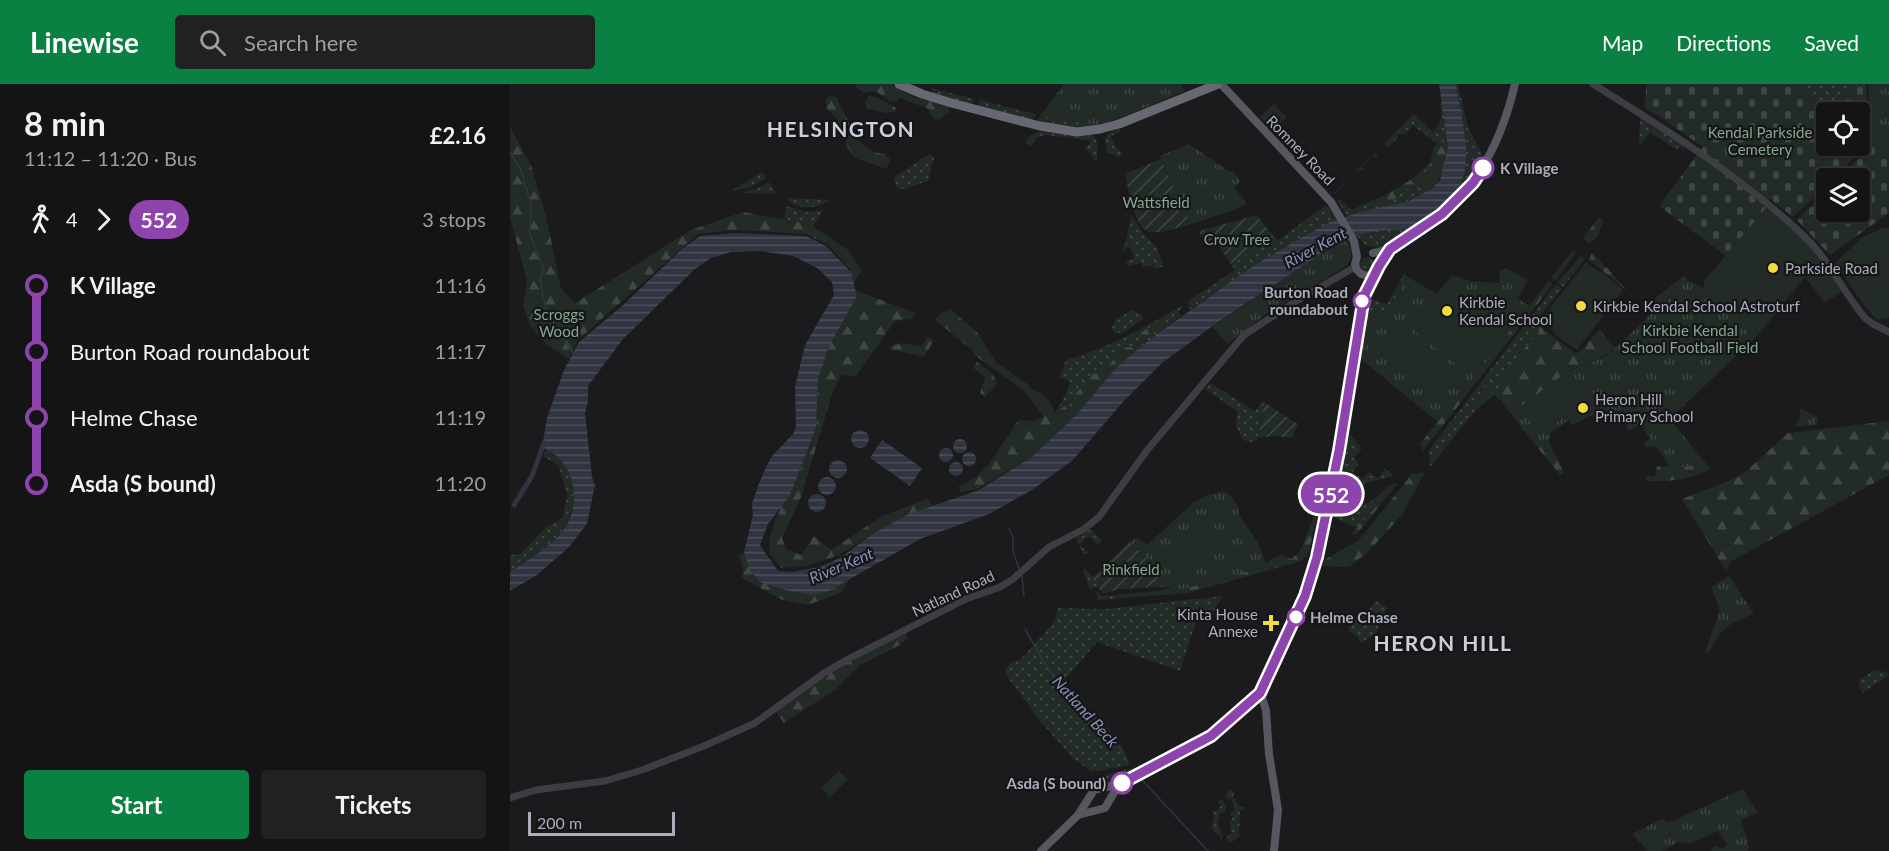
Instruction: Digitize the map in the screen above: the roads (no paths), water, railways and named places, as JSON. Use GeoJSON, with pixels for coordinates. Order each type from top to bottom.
{"type":"FeatureCollection","features":[{"type":"Feature","properties":{"kind":"highway"},"geometry":{"type":"LineString","coordinates":[[899,84],[922,94],[956,104],[1040,126],[1077,132],[1119,124],[1220,84]]}},
{"type":"Feature","properties":{"kind":"main road","name":"Romney Road"},"geometry":{"type":"LineString","coordinates":[[1220,84],[1308,176],[1338,212],[1356,248]]}},
{"type":"Feature","properties":{"kind":"main road"},"geometry":{"type":"LineString","coordinates":[[1356,248],[1362,253],[1390,249],[1442,214],[1473,183],[1484,167],[1502,129],[1515,84]]}},
{"type":"Feature","properties":{"kind":"main road"},"geometry":{"type":"LineString","coordinates":[[1356,248],[1358,271],[1364,296]]}},
{"type":"Feature","properties":{"kind":"main road"},"geometry":{"type":"LineString","coordinates":[[1078,815],[1079,810],[1094,790],[1119,784],[1211,736],[1260,693],[1305,596],[1317,557],[1339,451],[1364,296],[1390,249]]}},
{"type":"Feature","properties":{"kind":"main road"},"geometry":{"type":"LineString","coordinates":[[1358,271],[1371,275],[1378,268],[1378,258],[1371,253]]}},
{"type":"Feature","properties":{"kind":"main road"},"geometry":{"type":"LineString","coordinates":[[1260,693],[1266,710],[1269,754],[1278,810],[1275,851]]}},
{"type":"Feature","properties":{"kind":"main road"},"geometry":{"type":"LineString","coordinates":[[1041,851],[1078,815],[1108,806],[1119,784]]}},
{"type":"Feature","properties":{"kind":"main road"},"geometry":{"type":"LineString","coordinates":[[1103,789],[1108,792],[1110,798]]}},
{"type":"Feature","properties":{"kind":"main road"},"geometry":{"type":"LineString","coordinates":[[1089,798],[1091,805],[1096,809]]}},
{"type":"Feature","properties":{"kind":"street"},"geometry":{"type":"LineString","coordinates":[[1593,84],[1658,124],[1761,199],[1805,237],[1820,254],[1865,318],[1889,332]]}},
{"type":"Feature","properties":{"kind":"street","name":"Natland Road"},"geometry":{"type":"LineString","coordinates":[[510,798],[536,790],[605,781],[642,770],[716,741],[755,723],[824,673],[850,658],[966,599],[1000,587],[1021,573],[1049,547],[1084,529],[1099,517],[1148,449],[1244,336],[1298,300],[1358,271]]}},
{"type":"Feature","properties":{"kind":"water","name":"River Kent"},"geometry":{"type":"Polygon","coordinates":[[[1439,84],[1456,84],[1466,146],[1463,176],[1458,190],[1448,202],[1406,232],[1404,229],[1376,231],[1357,236],[1327,250],[1218,322],[1162,363],[1122,403],[1073,460],[1032,490],[989,514],[920,539],[829,591],[811,595],[760,582],[749,569],[744,552],[753,515],[752,504],[759,483],[771,457],[793,434],[796,427],[795,386],[805,345],[834,295],[832,282],[817,268],[793,256],[760,251],[731,252],[711,258],[695,269],[623,339],[588,386],[585,413],[592,477],[595,485],[587,524],[569,547],[537,575],[510,591],[510,572],[539,553],[559,536],[570,518],[573,507],[574,494],[568,471],[553,453],[542,448],[547,418],[564,370],[579,342],[622,306],[682,249],[700,236],[736,233],[806,236],[826,246],[851,272],[857,296],[829,346],[818,379],[816,428],[790,495],[768,524],[760,545],[778,571],[792,572],[819,567],[840,558],[874,533],[909,514],[979,490],[1033,456],[1076,415],[1118,366],[1153,337],[1243,273],[1283,248],[1330,222],[1360,212],[1409,201],[1431,189],[1440,180],[1448,147],[1439,84]]]}},
{"type":"Feature","properties":{"kind":"water"},"geometry":{"type":"Polygon","coordinates":[[[860,430],[866,433],[869,439],[866,445],[860,448],[854,445],[851,439],[854,433],[860,430]]]}},
{"type":"Feature","properties":{"kind":"water"},"geometry":{"type":"Polygon","coordinates":[[[960,439],[965,441],[967,446],[965,451],[960,453],[955,451],[953,446],[955,441],[960,439]]]}},
{"type":"Feature","properties":{"kind":"water"},"geometry":{"type":"Polygon","coordinates":[[[882,440],[922,468],[910,486],[870,458],[882,440]]]}},
{"type":"Feature","properties":{"kind":"water"},"geometry":{"type":"Polygon","coordinates":[[[946,448],[951,450],[953,455],[951,460],[946,462],[941,460],[939,455],[941,450],[946,448]]]}},
{"type":"Feature","properties":{"kind":"water"},"geometry":{"type":"Polygon","coordinates":[[[969,452],[974,454],[976,459],[974,464],[969,466],[964,464],[962,459],[964,454],[969,452]]]}},
{"type":"Feature","properties":{"kind":"water"},"geometry":{"type":"Polygon","coordinates":[[[838,460],[844,463],[847,469],[844,475],[838,478],[832,475],[829,469],[832,463],[838,460]]]}},
{"type":"Feature","properties":{"kind":"water"},"geometry":{"type":"Polygon","coordinates":[[[956,462],[961,464],[963,469],[961,474],[956,476],[951,474],[949,469],[951,464],[956,462]]]}},
{"type":"Feature","properties":{"kind":"water"},"geometry":{"type":"Polygon","coordinates":[[[827,477],[833,480],[836,486],[833,492],[827,495],[821,492],[818,486],[821,480],[827,477]]]}},
{"type":"Feature","properties":{"kind":"water"},"geometry":{"type":"Polygon","coordinates":[[[817,494],[823,497],[826,503],[823,509],[817,512],[811,509],[808,503],[811,497],[817,494]]]}},
{"type":"Feature","properties":{"kind":"waterway"},"geometry":{"type":"LineString","coordinates":[[510,152],[521,170],[531,205],[530,234],[544,270],[540,279],[546,310],[573,353]]}},
{"type":"Feature","properties":{"kind":"waterway"},"geometry":{"type":"LineString","coordinates":[[514,505],[532,476],[544,443]]}},
{"type":"Feature","properties":{"kind":"waterway","name":"Natland Beck"},"geometry":{"type":"LineString","coordinates":[[1009,529],[1013,537],[1013,552],[1019,568]]}},
{"type":"Feature","properties":{"kind":"waterway","name":"Natland Beck"},"geometry":{"type":"LineString","coordinates":[[1022,575],[1024,596]]}},
{"type":"Feature","properties":{"kind":"waterway","name":"Natland Beck"},"geometry":{"type":"LineString","coordinates":[[1025,629],[1055,679],[1106,730],[1127,762]]}},
{"type":"Feature","properties":{"kind":"waterway","name":"Natland Beck"},"geometry":{"type":"LineString","coordinates":[[1142,780],[1208,851]]}},
{"type":"Feature","properties":{"kind":"place","name":"K Village"},"geometry":{"type":"Point","coordinates":[1483,168]}},
{"type":"Feature","properties":{"kind":"place","name":"Parkside Road"},"geometry":{"type":"Point","coordinates":[1773,268]}},
{"type":"Feature","properties":{"kind":"place","name":"Burton Road roundabout"},"geometry":{"type":"Point","coordinates":[1362,301]}},
{"type":"Feature","properties":{"kind":"place","name":"Kirkbie Kendal School Astroturf"},"geometry":{"type":"Point","coordinates":[1581,306]}},
{"type":"Feature","properties":{"kind":"place","name":"Kirkbie Kendal School"},"geometry":{"type":"Point","coordinates":[1447,311]}},
{"type":"Feature","properties":{"kind":"place","name":"Heron Hill Primary School"},"geometry":{"type":"Point","coordinates":[1583,408]}},
{"type":"Feature","properties":{"kind":"place","name":"Helme Chase"},"geometry":{"type":"Point","coordinates":[1296,617]}},
{"type":"Feature","properties":{"kind":"place","name":"Kinta House Annexe"},"geometry":{"type":"Point","coordinates":[1271,623]}},
{"type":"Feature","properties":{"kind":"place","name":"Asda (S bound)"},"geometry":{"type":"Point","coordinates":[1122,783]}},
{"type":"Feature","properties":{"kind":"district","name":"HELSINGTON"},"geometry":{"type":"Point","coordinates":[841,128]}},
{"type":"Feature","properties":{"kind":"district","name":"HERON HILL"},"geometry":{"type":"Point","coordinates":[1443,642]}},
{"type":"Feature","properties":{"kind":"park label","name":"Kendal Parkside Cemetery"},"geometry":{"type":"Point","coordinates":[1760,140]}},
{"type":"Feature","properties":{"kind":"park label","name":"Wattsfield"},"geometry":{"type":"Point","coordinates":[1156,202]}},
{"type":"Feature","properties":{"kind":"park label","name":"Crow Tree"},"geometry":{"type":"Point","coordinates":[1237,239]}},
{"type":"Feature","properties":{"kind":"park label","name":"Scroggs Wood"},"geometry":{"type":"Point","coordinates":[559,322]}},
{"type":"Feature","properties":{"kind":"park label","name":"Kirkbie Kendal School Football Field"},"geometry":{"type":"Point","coordinates":[1690,338]}},
{"type":"Feature","properties":{"kind":"park label","name":"Rinkfield"},"geometry":{"type":"Point","coordinates":[1131,569]}}]}
